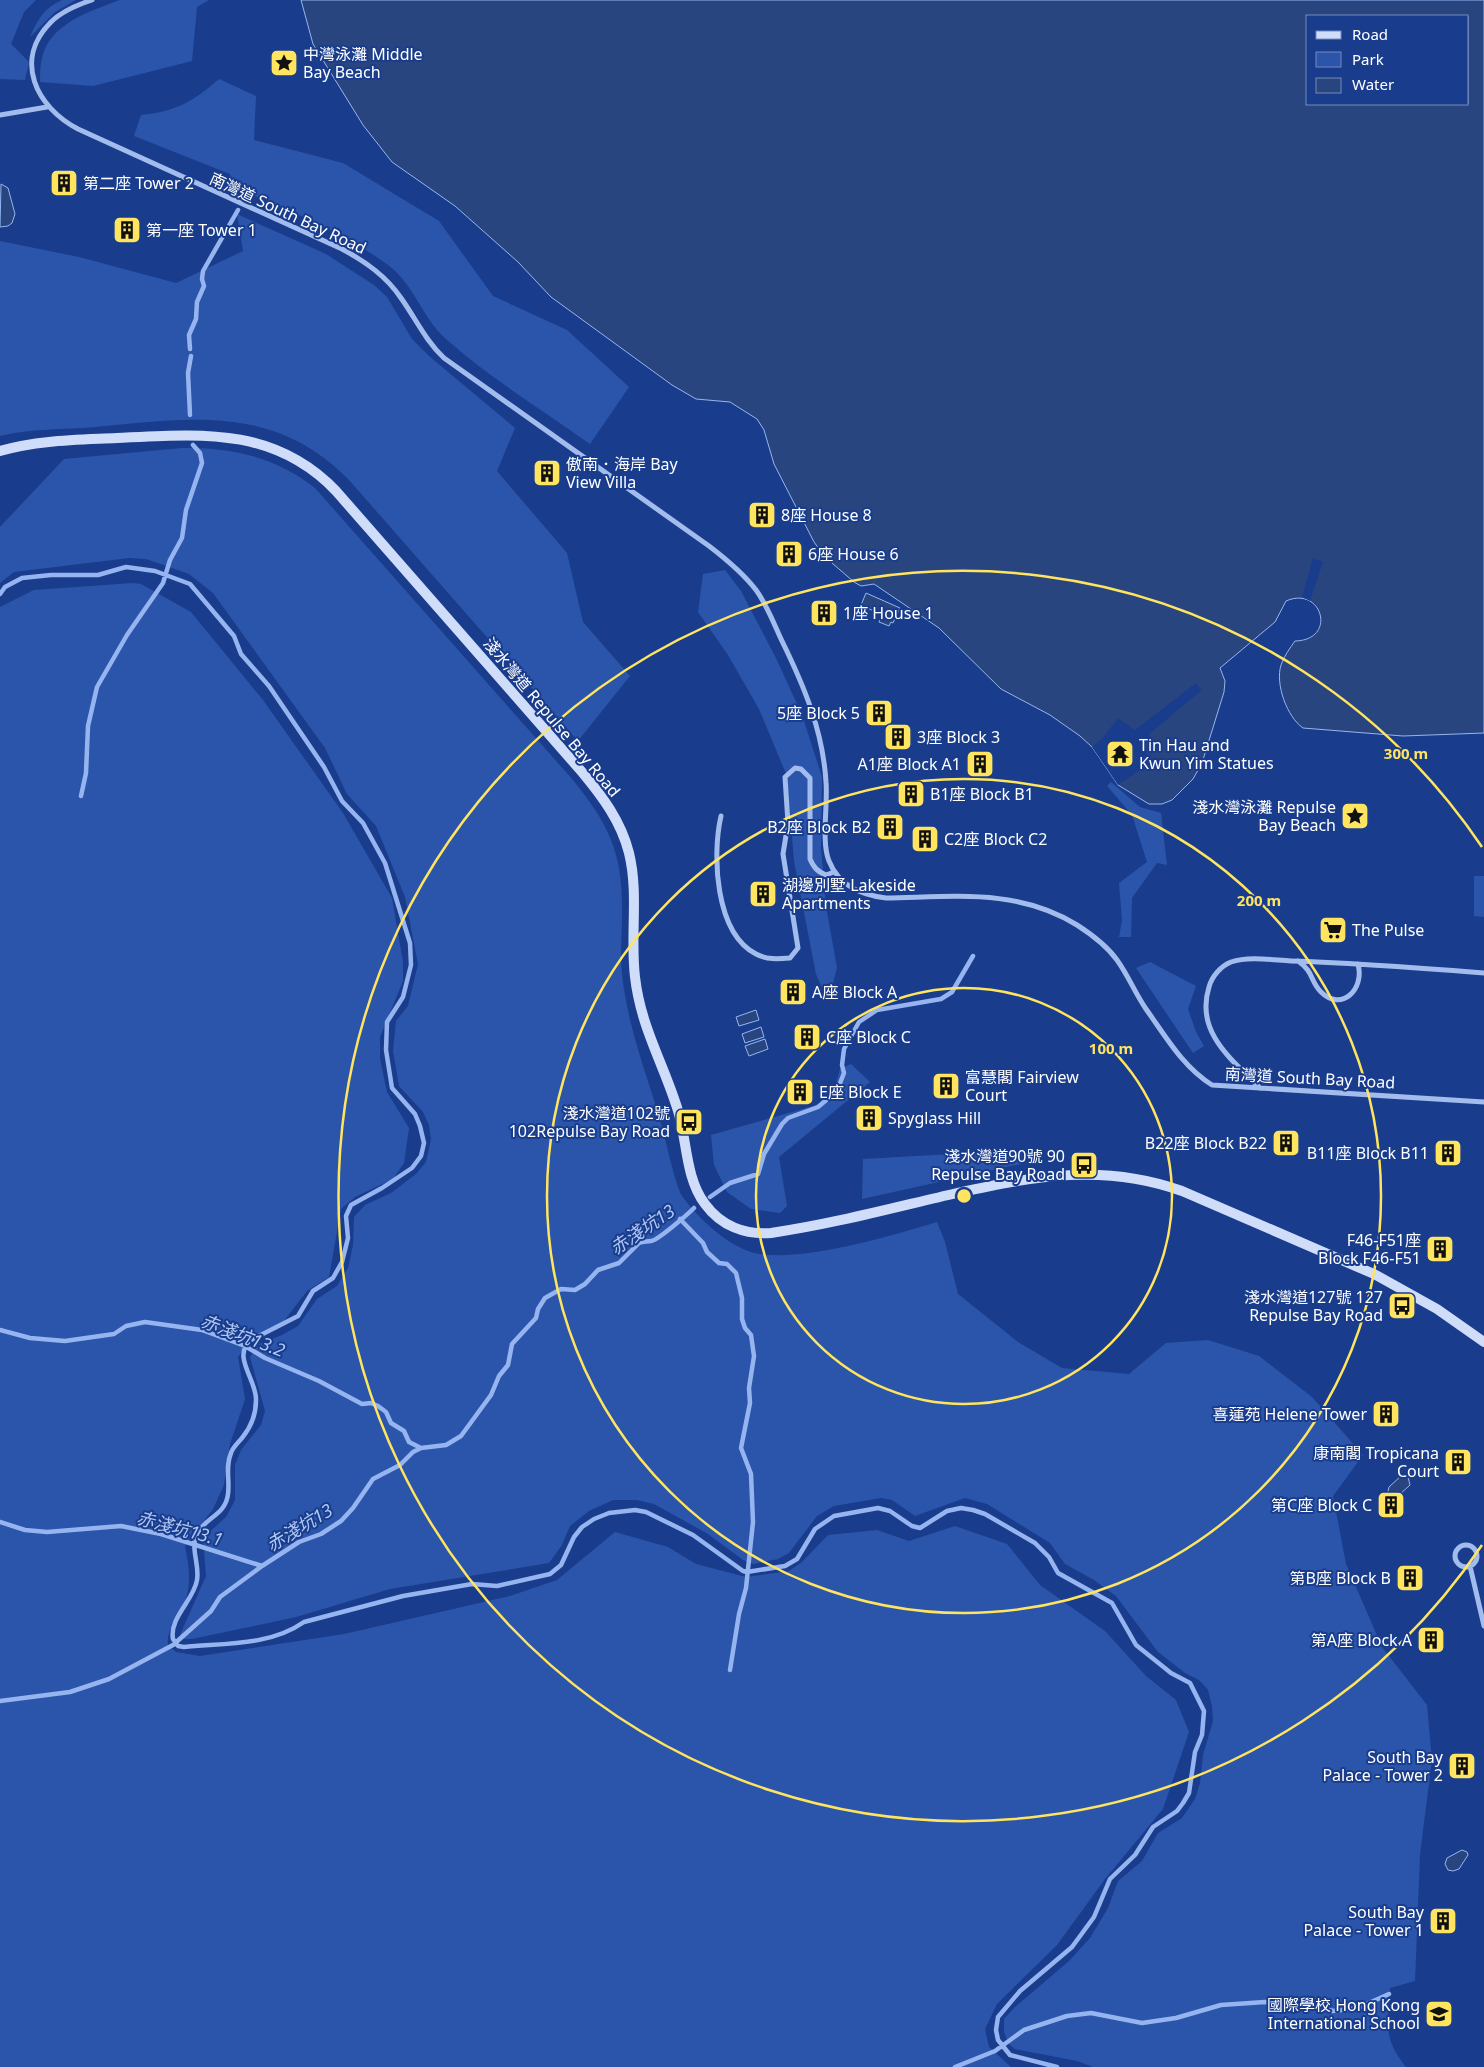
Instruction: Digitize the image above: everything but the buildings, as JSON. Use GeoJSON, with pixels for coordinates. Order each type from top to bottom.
{"type":"FeatureCollection","features":[{"type":"Feature","properties":{"kind":"main road","name":"淺水灣道 Repulse Bay Road"},"geometry":{"type":"LineString","coordinates":[[0,451],[62,441],[182,435],[227,437],[259,443],[289,456],[316,473],[336,491],[582,772],[616,818],[627,846],[632,870],[634,968],[645,1026],[676,1105],[691,1173],[699,1195],[709,1210],[723,1222],[749,1233],[771,1233],[1024,1179],[1078,1173],[1124,1176],[1182,1190],[1351,1262],[1437,1309],[1484,1342]]}},
{"type":"Feature","properties":{"kind":"street","name":"南灣道 South Bay Road"},"geometry":{"type":"LineString","coordinates":[[92,0],[58,16],[46,28],[38,42],[33,60],[33,73],[38,92],[46,107],[78,129],[342,249],[369,265],[393,288],[424,337],[444,358],[709,546],[735,567],[766,606],[803,683],[822,747],[826,780],[825,847],[834,872],[848,886],[866,895],[886,898],[1009,898],[1063,916],[1092,935],[1116,959],[1136,995],[1184,1062],[1196,1075],[1212,1085],[1484,1102]]}},
{"type":"Feature","properties":{"kind":"street"},"geometry":{"type":"LineString","coordinates":[[0,115],[46,107]]}},
{"type":"Feature","properties":{"kind":"street"},"geometry":{"type":"LineString","coordinates":[[721,816],[716,852],[719,889],[734,930],[742,942],[755,954],[772,960],[790,958],[798,948],[783,854],[788,823],[786,777],[795,768],[806,772],[810,778],[810,859],[815,869],[820,872],[826,875],[834,872]]}},
{"type":"Feature","properties":{"kind":"street"},"geometry":{"type":"LineString","coordinates":[[1260,1088],[1224,1052],[1211,1032],[1205,1015],[1205,998],[1214,976],[1230,963],[1245,959],[1297,961],[1484,973]]}},
{"type":"Feature","properties":{"kind":"street"},"geometry":{"type":"LineString","coordinates":[[1297,961],[1312,974],[1321,993],[1331,998],[1342,999],[1352,994],[1359,985],[1361,974],[1358,964]]}},
{"type":"Feature","properties":{"kind":"street"},"geometry":{"type":"LineString","coordinates":[[1464,1545],[1472,1546],[1477,1552],[1476,1560],[1470,1566],[1462,1565],[1456,1559],[1457,1550],[1464,1545]]}},
{"type":"Feature","properties":{"kind":"street"},"geometry":{"type":"LineString","coordinates":[[1470,1566],[1484,1626]]}},
{"type":"Feature","properties":{"kind":"green space"},"geometry":{"type":"Polygon","coordinates":[[[0,0],[36,0],[24,12],[11,44],[29,62],[25,80],[0,79],[0,0]]]}},
{"type":"Feature","properties":{"kind":"green space"},"geometry":{"type":"Polygon","coordinates":[[[62,0],[76,0],[55,12],[30,37],[42,15],[51,6],[62,0]]]}},
{"type":"Feature","properties":{"kind":"green space"},"geometry":{"type":"Polygon","coordinates":[[[120,0],[209,0],[197,7],[192,61],[93,86],[40,82],[42,58],[46,46],[53,36],[73,20],[120,0]]]}},
{"type":"Feature","properties":{"kind":"green space"},"geometry":{"type":"Polygon","coordinates":[[[219,79],[256,96],[254,140],[343,163],[439,221],[493,296],[567,330],[629,387],[590,444],[498,381],[463,354],[438,331],[397,273],[370,252],[312,221],[232,186],[230,174],[134,136],[141,115],[164,111],[183,104],[219,79]]]}},
{"type":"Feature","properties":{"kind":"green space"},"geometry":{"type":"Polygon","coordinates":[[[237,214],[326,254],[374,285],[387,297],[412,339],[429,356],[515,428],[497,471],[567,553],[583,622],[630,676],[578,741],[349,480],[321,456],[292,438],[261,427],[230,422],[197,420],[35,430],[0,436],[0,241],[79,257],[176,283],[243,251],[237,214]]]}},
{"type":"Feature","properties":{"kind":"green space"},"geometry":{"type":"Polygon","coordinates":[[[182,448],[218,449],[269,461],[300,477],[315,488],[586,797],[605,827],[617,857],[622,893],[621,952],[624,992],[637,1046],[659,1116],[673,1170],[682,1196],[716,1232],[726,1240],[748,1251],[759,1254],[779,1255],[824,1251],[848,1246],[937,1222],[945,1242],[958,1294],[1018,1342],[1062,1368],[1129,1374],[1166,1343],[1208,1340],[1259,1356],[1312,1397],[1363,1455],[1333,1496],[1346,1564],[1382,1647],[1427,1705],[1432,1760],[1420,1854],[1415,1981],[1390,1988],[1388,2030],[1393,2047],[1406,2067],[1093,2067],[1077,2061],[1015,2049],[1009,2044],[1004,2032],[1004,2019],[1015,2007],[1069,1961],[1090,1938],[1108,1908],[1118,1881],[1142,1861],[1158,1833],[1182,1818],[1195,1799],[1200,1783],[1203,1755],[1213,1721],[1208,1690],[1199,1680],[1185,1673],[1158,1652],[1116,1596],[1094,1580],[1065,1564],[1050,1543],[987,1504],[965,1498],[915,1516],[892,1500],[881,1498],[834,1506],[817,1516],[789,1553],[778,1559],[753,1564],[743,1560],[708,1534],[654,1504],[637,1500],[613,1500],[589,1511],[570,1526],[562,1545],[549,1563],[390,1589],[296,1617],[192,1639],[183,1639],[180,1635],[206,1576],[203,1538],[226,1517],[235,1500],[235,1465],[241,1450],[261,1425],[265,1411],[250,1357],[259,1344],[298,1326],[317,1299],[337,1286],[348,1268],[353,1245],[354,1217],[365,1205],[391,1193],[416,1174],[426,1162],[431,1139],[429,1125],[423,1112],[399,1086],[393,1051],[396,1021],[408,1006],[418,964],[405,897],[376,826],[347,794],[325,748],[213,593],[189,574],[146,559],[129,558],[14,572],[0,583],[0,527],[64,459],[182,448]]]}},
{"type":"Feature","properties":{"kind":"green space"},"geometry":{"type":"Polygon","coordinates":[[[725,570],[741,591],[776,658],[802,715],[822,777],[821,848],[826,906],[837,968],[828,1002],[816,974],[794,861],[787,776],[759,709],[728,655],[698,612],[703,574],[725,570]]]}},
{"type":"Feature","properties":{"kind":"green space"},"geometry":{"type":"Polygon","coordinates":[[[141,584],[191,612],[263,700],[343,813],[392,898],[403,962],[403,981],[380,1037],[380,1059],[387,1092],[409,1128],[404,1163],[393,1179],[355,1197],[341,1209],[329,1277],[307,1291],[281,1325],[252,1337],[238,1357],[245,1399],[230,1444],[224,1485],[213,1509],[185,1546],[189,1568],[187,1597],[169,1634],[168,1645],[176,1652],[200,1656],[344,1634],[510,1596],[557,1580],[615,1532],[668,1547],[696,1564],[746,1577],[789,1571],[802,1562],[828,1535],[877,1530],[909,1541],[955,1526],[1007,1544],[1040,1585],[1105,1631],[1146,1676],[1176,1700],[1189,1732],[1163,1809],[1105,1879],[1057,1945],[997,2004],[985,2029],[989,2047],[1011,2067],[0,2067],[0,607],[34,590],[141,584]]]}},
{"type":"Feature","properties":{"kind":"green space"},"geometry":{"type":"Polygon","coordinates":[[[1111,782],[1140,807],[1161,813],[1167,865],[1157,863],[1132,898],[1131,937],[1119,937],[1122,920],[1119,883],[1147,862],[1132,815],[1107,786],[1111,782]]]}},
{"type":"Feature","properties":{"kind":"green space"},"geometry":{"type":"Polygon","coordinates":[[[1474,876],[1484,876],[1484,917],[1474,916],[1474,876]]]}},
{"type":"Feature","properties":{"kind":"green space"},"geometry":{"type":"Polygon","coordinates":[[[1150,962],[1196,986],[1188,1009],[1196,1032],[1204,1046],[1193,1053],[1136,968],[1150,962]]]}},
{"type":"Feature","properties":{"kind":"green space"},"geometry":{"type":"Polygon","coordinates":[[[851,1064],[870,1082],[779,1157],[787,1206],[780,1213],[751,1209],[727,1192],[714,1165],[711,1135],[831,1101],[840,1069],[851,1064]]]}},
{"type":"Feature","properties":{"kind":"green space"},"geometry":{"type":"Polygon","coordinates":[[[1021,1150],[1025,1163],[862,1199],[863,1159],[1021,1150]]]}},
{"type":"Feature","properties":{"kind":"water"},"geometry":{"type":"Polygon","coordinates":[[[301,0],[1484,0],[1484,733],[1403,736],[1303,728],[1292,716],[1284,700],[1280,681],[1281,665],[1285,655],[1295,641],[1308,638],[1317,632],[1321,624],[1316,606],[1309,600],[1298,598],[1286,601],[1275,622],[1220,668],[1225,681],[1224,692],[1202,763],[1193,779],[1172,800],[1162,804],[1149,804],[1118,785],[1092,747],[1080,736],[1050,715],[1001,689],[939,628],[874,584],[861,586],[854,582],[825,557],[814,542],[774,464],[764,430],[757,419],[730,402],[696,399],[672,385],[551,297],[518,262],[455,206],[392,162],[363,125],[313,44],[301,0]]]}},
{"type":"Feature","properties":{"kind":"water"},"geometry":{"type":"Polygon","coordinates":[[[1,184],[8,188],[15,214],[12,223],[8,226],[0,227],[1,184]]]}},
{"type":"Feature","properties":{"kind":"water"},"geometry":{"type":"Polygon","coordinates":[[[866,593],[900,608],[893,623],[891,622],[889,626],[879,622],[882,615],[861,605],[866,593]]]}},
{"type":"Feature","properties":{"kind":"water"},"geometry":{"type":"Polygon","coordinates":[[[756,1010],[759,1020],[739,1026],[736,1017],[756,1010]]]}},
{"type":"Feature","properties":{"kind":"water"},"geometry":{"type":"Polygon","coordinates":[[[761,1027],[764,1037],[745,1043],[742,1034],[761,1027]]]}},
{"type":"Feature","properties":{"kind":"water"},"geometry":{"type":"Polygon","coordinates":[[[765,1039],[768,1049],[749,1056],[745,1046],[765,1039]]]}},
{"type":"Feature","properties":{"kind":"water"},"geometry":{"type":"Polygon","coordinates":[[[1401,1476],[1408,1477],[1410,1485],[1398,1496],[1391,1496],[1388,1491],[1389,1487],[1401,1476]]]}},
{"type":"Feature","properties":{"kind":"water"},"geometry":{"type":"Polygon","coordinates":[[[1462,1850],[1467,1852],[1468,1855],[1459,1869],[1448,1870],[1445,1864],[1447,1858],[1462,1850]]]}},
{"type":"Feature","properties":{"kind":"pier"},"geometry":{"type":"Polygon","coordinates":[[[1313,558],[1323,562],[1310,601],[1302,597],[1313,558]]]}},
{"type":"Feature","properties":{"kind":"pier"},"geometry":{"type":"Polygon","coordinates":[[[1196,683],[1202,690],[1149,734],[1150,736],[1145,741],[1148,762],[1143,768],[1118,785],[1092,747],[1102,739],[1118,718],[1135,730],[1196,683]]]}},
{"type":"Feature","properties":{"kind":"waterway"},"geometry":{"type":"LineString","coordinates":[[190,349],[189,335],[196,319],[197,302],[204,286],[202,279],[203,271],[238,210]]}},
{"type":"Feature","properties":{"kind":"waterway"},"geometry":{"type":"LineString","coordinates":[[190,415],[188,373],[191,356]]}},
{"type":"Feature","properties":{"kind":"waterway"},"geometry":{"type":"LineString","coordinates":[[81,796],[86,773],[88,726],[97,687],[127,635],[163,583],[170,560],[182,538],[186,510],[202,463],[200,453],[193,445]]}},
{"type":"Feature","properties":{"kind":"waterway"},"geometry":{"type":"LineString","coordinates":[[0,594],[5,587],[22,578],[51,575],[98,575],[126,567],[155,571],[190,584],[234,636],[241,654],[269,686],[324,767],[342,801],[363,823],[385,863],[410,943],[411,965],[403,997],[387,1022],[386,1050],[392,1088],[415,1114],[420,1126],[424,1143],[421,1156],[412,1168],[382,1188],[351,1205],[346,1216],[348,1238],[342,1262],[333,1278],[313,1291],[298,1316],[251,1340],[246,1346],[243,1353],[244,1361],[253,1384],[256,1400],[253,1420],[229,1458],[227,1501],[220,1511],[202,1527],[195,1538],[198,1574],[195,1587],[178,1616],[173,1631],[173,1639],[178,1646],[231,1644],[262,1639],[291,1630],[304,1622],[403,1596],[472,1584],[497,1586],[550,1574],[561,1565],[574,1537],[582,1527],[594,1519],[609,1513],[635,1510],[646,1512],[693,1535],[747,1572],[785,1566],[797,1559],[815,1529],[834,1516],[878,1508],[890,1511],[912,1526],[920,1528],[947,1511],[961,1508],[985,1514],[1035,1543],[1049,1557],[1058,1573],[1112,1603],[1136,1645],[1171,1673],[1190,1683],[1204,1711],[1202,1735],[1195,1752],[1189,1793],[1183,1803],[1177,1811],[1153,1827],[1135,1855],[1110,1879],[1094,1917],[1072,1947],[1020,1991],[998,2017],[996,2030],[998,2040],[1010,2055],[1057,2067]]}},
{"type":"Feature","properties":{"kind":"waterway","name":"赤淺坑13"},"geometry":{"type":"LineString","coordinates":[[710,1197],[730,1183],[758,1174],[764,1154],[782,1124],[788,1118],[818,1107],[837,1091],[844,1073],[842,1065],[844,1049],[859,1022],[877,1010],[941,999],[952,992],[973,956]]}},
{"type":"Feature","properties":{"kind":"waterway","name":"赤淺坑13"},"geometry":{"type":"LineString","coordinates":[[0,1701],[70,1692],[109,1679],[173,1645],[211,1611],[220,1597],[299,1542],[321,1534],[341,1521],[353,1508],[373,1479],[400,1465],[413,1452],[421,1448],[446,1445],[461,1436],[491,1395],[499,1376],[508,1365],[512,1344],[536,1318],[538,1309],[545,1298],[561,1289],[575,1290],[585,1284],[598,1270],[619,1263],[639,1243],[651,1241],[659,1237],[694,1208]]}},
{"type":"Feature","properties":{"kind":"waterway"},"geometry":{"type":"LineString","coordinates":[[680,1219],[703,1243],[707,1252],[719,1263],[727,1264],[736,1273],[742,1298],[742,1319],[745,1328],[751,1335],[754,1356],[749,1388],[750,1403],[741,1448],[751,1474],[753,1522],[746,1588],[739,1614],[730,1670]]}},
{"type":"Feature","properties":{"kind":"waterway","name":"赤淺坑13.2"},"geometry":{"type":"LineString","coordinates":[[0,1330],[30,1338],[65,1341],[114,1334],[126,1326],[145,1322],[202,1330],[245,1346],[265,1358],[319,1381],[362,1404],[371,1403],[378,1406],[386,1412],[391,1423],[404,1431],[409,1442],[421,1448]]}},
{"type":"Feature","properties":{"kind":"waterway","name":"赤淺坑13.1"},"geometry":{"type":"LineString","coordinates":[[0,1522],[25,1530],[47,1532],[121,1526],[161,1534],[262,1566]]}},
{"type":"Feature","properties":{"kind":"waterway"},"geometry":{"type":"LineString","coordinates":[[955,2067],[995,2051],[1024,2030],[1067,2016],[1091,2013],[1142,2023],[1176,2018],[1221,2005],[1265,2002],[1313,2006],[1333,2011],[1358,2008],[1389,1994]]}},
{"type":"Feature","properties":{"kind":"place","name":"中灣泳灘 Middle Bay Beach"},"geometry":{"type":"Point","coordinates":[284,63]}},
{"type":"Feature","properties":{"kind":"place","name":"第二座 Tower 2"},"geometry":{"type":"Point","coordinates":[64,183]}},
{"type":"Feature","properties":{"kind":"place","name":"第一座 Tower 1"},"geometry":{"type":"Point","coordinates":[127,230]}},
{"type":"Feature","properties":{"kind":"place","name":"傲南．海岸 Bay View Villa"},"geometry":{"type":"Point","coordinates":[547,473]}},
{"type":"Feature","properties":{"kind":"place","name":"8座 House 8"},"geometry":{"type":"Point","coordinates":[762,515]}},
{"type":"Feature","properties":{"kind":"place","name":"6座 House 6"},"geometry":{"type":"Point","coordinates":[789,554]}},
{"type":"Feature","properties":{"kind":"place","name":"1座 House 1"},"geometry":{"type":"Point","coordinates":[824,613]}},
{"type":"Feature","properties":{"kind":"place","name":"5座 Block 5"},"geometry":{"type":"Point","coordinates":[879,713]}},
{"type":"Feature","properties":{"kind":"place","name":"3座 Block 3"},"geometry":{"type":"Point","coordinates":[898,737]}},
{"type":"Feature","properties":{"kind":"place","name":"Tin Hau and Kwun Yim Statues"},"geometry":{"type":"Point","coordinates":[1120,754]}},
{"type":"Feature","properties":{"kind":"place","name":"A1座 Block A1"},"geometry":{"type":"Point","coordinates":[980,764]}},
{"type":"Feature","properties":{"kind":"place","name":"B1座 Block B1"},"geometry":{"type":"Point","coordinates":[911,794]}},
{"type":"Feature","properties":{"kind":"place","name":"淺水灣泳灘 Repulse Bay Beach"},"geometry":{"type":"Point","coordinates":[1355,816]}},
{"type":"Feature","properties":{"kind":"place","name":"B2座 Block B2"},"geometry":{"type":"Point","coordinates":[890,827]}},
{"type":"Feature","properties":{"kind":"place","name":"C2座 Block C2"},"geometry":{"type":"Point","coordinates":[925,839]}},
{"type":"Feature","properties":{"kind":"place","name":"湖邊別墅 Lakeside Apartments"},"geometry":{"type":"Point","coordinates":[763,894]}},
{"type":"Feature","properties":{"kind":"place","name":"The Pulse"},"geometry":{"type":"Point","coordinates":[1333,930]}},
{"type":"Feature","properties":{"kind":"place","name":"A座 Block A"},"geometry":{"type":"Point","coordinates":[793,992]}},
{"type":"Feature","properties":{"kind":"place","name":"C座 Block C"},"geometry":{"type":"Point","coordinates":[807,1037]}},
{"type":"Feature","properties":{"kind":"place","name":"富慧閣 Fairview Court"},"geometry":{"type":"Point","coordinates":[946,1086]}},
{"type":"Feature","properties":{"kind":"place","name":"E座 Block E"},"geometry":{"type":"Point","coordinates":[800,1092]}},
{"type":"Feature","properties":{"kind":"place","name":"Spyglass Hill"},"geometry":{"type":"Point","coordinates":[869,1118]}},
{"type":"Feature","properties":{"kind":"place","name":"淺水灣道102號 102Repulse Bay Road"},"geometry":{"type":"Point","coordinates":[689,1122]}},
{"type":"Feature","properties":{"kind":"place","name":"B22座 Block B22"},"geometry":{"type":"Point","coordinates":[1286,1143]}},
{"type":"Feature","properties":{"kind":"place","name":"B11座 Block B11"},"geometry":{"type":"Point","coordinates":[1448,1153]}},
{"type":"Feature","properties":{"kind":"place","name":"淺水灣道90號 90 Repulse Bay Road"},"geometry":{"type":"Point","coordinates":[1084,1165]}},
{"type":"Feature","properties":{"kind":"place","name":"F46-F51座 Block F46-F51"},"geometry":{"type":"Point","coordinates":[1440,1249]}},
{"type":"Feature","properties":{"kind":"place","name":"淺水灣道127號 127 Repulse Bay Road"},"geometry":{"type":"Point","coordinates":[1402,1306]}},
{"type":"Feature","properties":{"kind":"place","name":"喜蓮苑 Helene Tower"},"geometry":{"type":"Point","coordinates":[1386,1414]}},
{"type":"Feature","properties":{"kind":"place","name":"康南閣 Tropicana Court"},"geometry":{"type":"Point","coordinates":[1458,1462]}},
{"type":"Feature","properties":{"kind":"place","name":"第C座 Block C"},"geometry":{"type":"Point","coordinates":[1391,1505]}},
{"type":"Feature","properties":{"kind":"place","name":"第B座 Block B"},"geometry":{"type":"Point","coordinates":[1410,1578]}},
{"type":"Feature","properties":{"kind":"place","name":"第A座 Block A"},"geometry":{"type":"Point","coordinates":[1431,1640]}},
{"type":"Feature","properties":{"kind":"place","name":"South Bay Palace - Tower 2"},"geometry":{"type":"Point","coordinates":[1462,1766]}},
{"type":"Feature","properties":{"kind":"place","name":"South Bay Palace - Tower 1"},"geometry":{"type":"Point","coordinates":[1443,1921]}},
{"type":"Feature","properties":{"kind":"place","name":"國際學校 Hong Kong International School"},"geometry":{"type":"Point","coordinates":[1439,2014]}}]}
